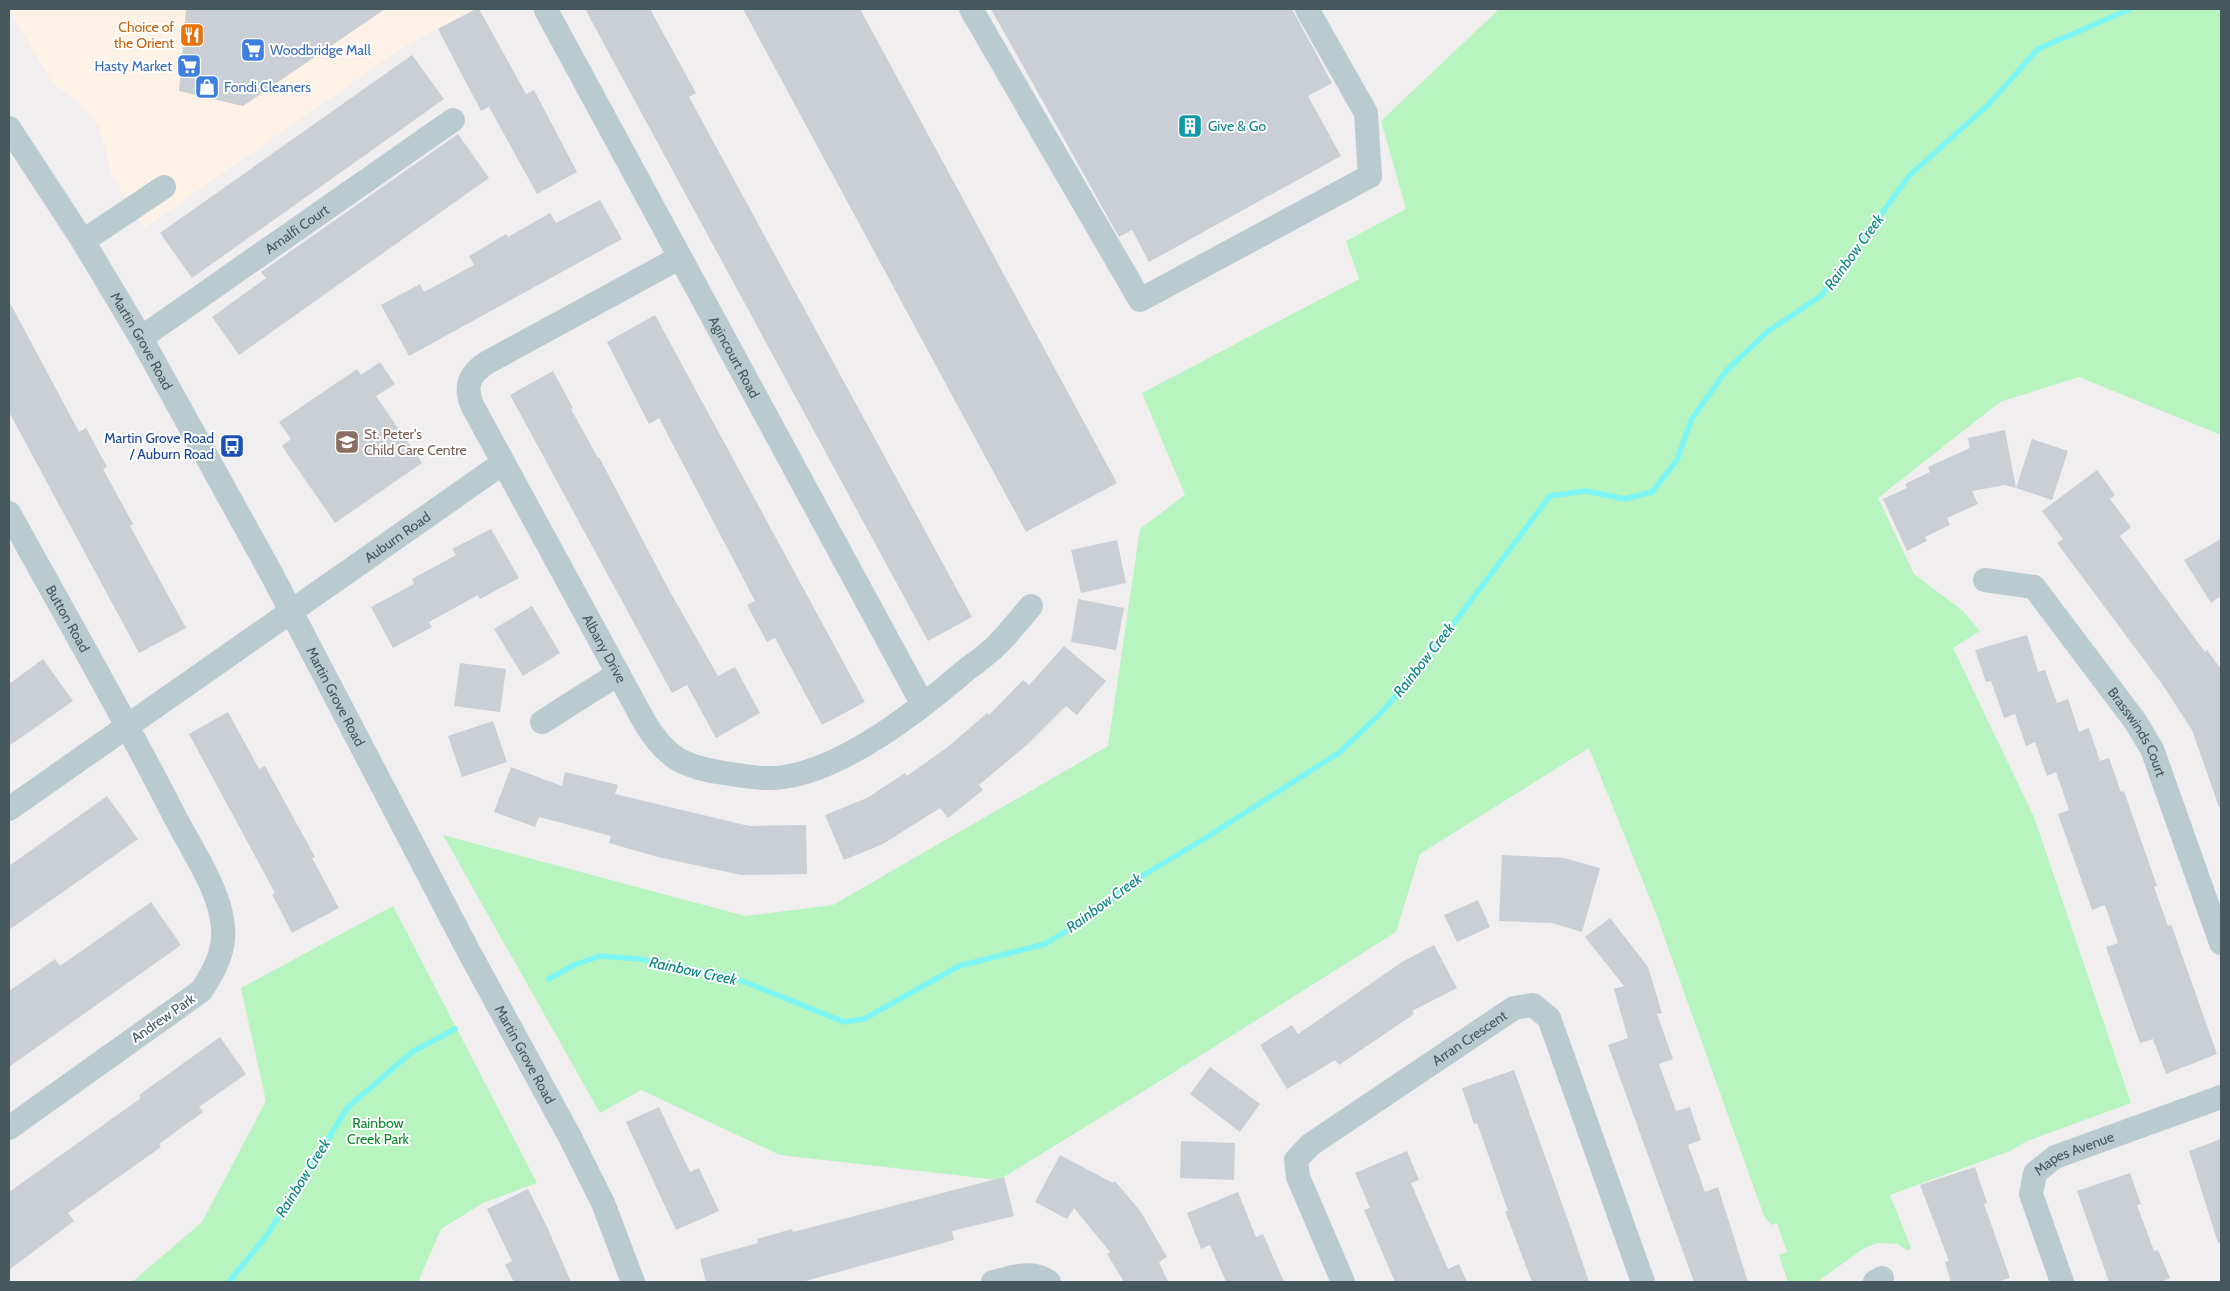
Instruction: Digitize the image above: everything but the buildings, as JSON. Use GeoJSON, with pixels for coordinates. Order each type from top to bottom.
{"type":"FeatureCollection","features":[{"type":"Feature","properties":{"kind":"street"},"geometry":{"type":"LineString","coordinates":[[971,9],[1140,300],[1370,176],[1366,113],[1307,9]]}},
{"type":"Feature","properties":{"kind":"street","name":"Agincourt Road"},"geometry":{"type":"LineString","coordinates":[[546,10],[923,705]]}},
{"type":"Feature","properties":{"kind":"street","name":"Amalfi Court"},"geometry":{"type":"LineString","coordinates":[[141,338],[453,120]]}},
{"type":"Feature","properties":{"kind":"street","name":"Martin Grove Road"},"geometry":{"type":"LineString","coordinates":[[9,128],[84,241],[141,338],[291,611],[469,952],[570,1137],[603,1203],[633,1282]]}},
{"type":"Feature","properties":{"kind":"street"},"geometry":{"type":"LineString","coordinates":[[84,241],[164,187]]}},
{"type":"Feature","properties":{"kind":"street","name":"Albany Drive"},"geometry":{"type":"LineString","coordinates":[[679,258],[488,362],[473,373],[467,384],[468,395],[503,463],[645,723],[667,753],[679,762],[698,768],[759,778],[791,775],[827,763],[882,734],[923,705],[1000,642],[1031,606]]}},
{"type":"Feature","properties":{"kind":"street","name":"Auburn Road"},"geometry":{"type":"LineString","coordinates":[[291,611],[503,463]]}},
{"type":"Feature","properties":{"kind":"street","name":"Button Road"},"geometry":{"type":"LineString","coordinates":[[9,513],[127,726]]}},
{"type":"Feature","properties":{"kind":"street","name":"Brasswinds Court"},"geometry":{"type":"LineString","coordinates":[[1986,580],[2034,587],[2135,721],[2152,749],[2221,943]]}},
{"type":"Feature","properties":{"kind":"street"},"geometry":{"type":"LineString","coordinates":[[9,809],[291,611]]}},
{"type":"Feature","properties":{"kind":"street"},"geometry":{"type":"LineString","coordinates":[[542,722],[618,674]]}},
{"type":"Feature","properties":{"kind":"street","name":"Andrew Park"},"geometry":{"type":"LineString","coordinates":[[9,1128],[201,991],[221,958],[224,943],[222,914],[218,901],[127,726]]}},
{"type":"Feature","properties":{"kind":"street","name":"Arran Crescent"},"geometry":{"type":"LineString","coordinates":[[1343,1282],[1298,1177],[1296,1160],[1310,1145],[1514,1008],[1533,1005],[1548,1018],[1643,1282]]}},
{"type":"Feature","properties":{"kind":"street","name":"Mapes Avenue"},"geometry":{"type":"LineString","coordinates":[[2062,1282],[2031,1194],[2035,1173],[2055,1157],[2221,1097]]}},
{"type":"Feature","properties":{"kind":"street"},"geometry":{"type":"LineString","coordinates":[[993,1282],[1021,1275],[1042,1277],[1049,1282]]}},
{"type":"Feature","properties":{"kind":"shaded area","name":"Woodbridge Mall"},"geometry":{"type":"Polygon","coordinates":[[[9,9],[473,9],[402,48],[144,228],[112,175],[99,126],[79,101],[53,84],[9,9]]]}},
{"type":"Feature","properties":{"kind":"green space"},"geometry":{"type":"Polygon","coordinates":[[[1499,9],[2221,9],[2221,435],[2079,377],[2000,402],[1878,498],[1914,574],[1963,611],[1980,631],[1953,648],[2034,817],[2131,1103],[2027,1141],[2010,1151],[1890,1195],[1911,1248],[1908,1251],[1898,1244],[1877,1243],[1863,1249],[1817,1282],[1788,1282],[1779,1255],[1787,1252],[1777,1223],[1771,1225],[1764,1216],[1655,911],[1589,748],[1420,854],[1396,932],[999,1180],[780,1155],[641,1090],[600,1113],[443,835],[745,916],[833,905],[1108,746],[1140,529],[1185,495],[1142,393],[1359,279],[1346,241],[1406,209],[1381,121],[1499,9]]]}},
{"type":"Feature","properties":{"kind":"green space","name":"Rainbow Creek Park"},"geometry":{"type":"Polygon","coordinates":[[[393,906],[537,1183],[483,1203],[441,1229],[418,1282],[132,1282],[202,1222],[266,1101],[241,988],[393,906]]]}},
{"type":"Feature","properties":{"kind":"waterway","name":"Rainbow Creek"},"geometry":{"type":"LineString","coordinates":[[549,979],[574,965],[600,956],[640,959],[732,977],[844,1022],[864,1019],[959,966],[1045,944],[1073,927],[1142,876],[1340,752],[1380,714],[1417,672],[1550,496],[1586,491],[1625,499],[1652,492],[1677,460],[1691,420],[1726,371],[1767,332],[1822,295],[1909,176],[1989,104],[2038,49],[2130,9]]}},
{"type":"Feature","properties":{"kind":"waterway","name":"Rainbow Creek"},"geometry":{"type":"LineString","coordinates":[[229,1282],[267,1235],[348,1107],[412,1052],[455,1029]]}},
{"type":"Feature","properties":{"kind":"place","name":"Choice of the Orient"},"geometry":{"type":"Point","coordinates":[192,35]}},
{"type":"Feature","properties":{"kind":"place","name":"Woodbridge Mall"},"geometry":{"type":"Point","coordinates":[253,50]}},
{"type":"Feature","properties":{"kind":"place","name":"Hasty Market"},"geometry":{"type":"Point","coordinates":[189,66]}},
{"type":"Feature","properties":{"kind":"place","name":"Fondi Cleaners"},"geometry":{"type":"Point","coordinates":[207,87]}},
{"type":"Feature","properties":{"kind":"place","name":"Give & Go"},"geometry":{"type":"Point","coordinates":[1190,126]}},
{"type":"Feature","properties":{"kind":"place","name":"St. Peter's Child Care Centre"},"geometry":{"type":"Point","coordinates":[347,442]}},
{"type":"Feature","properties":{"kind":"place","name":"Martin Grove Road / Auburn Road"},"geometry":{"type":"Point","coordinates":[232,446]}}]}
